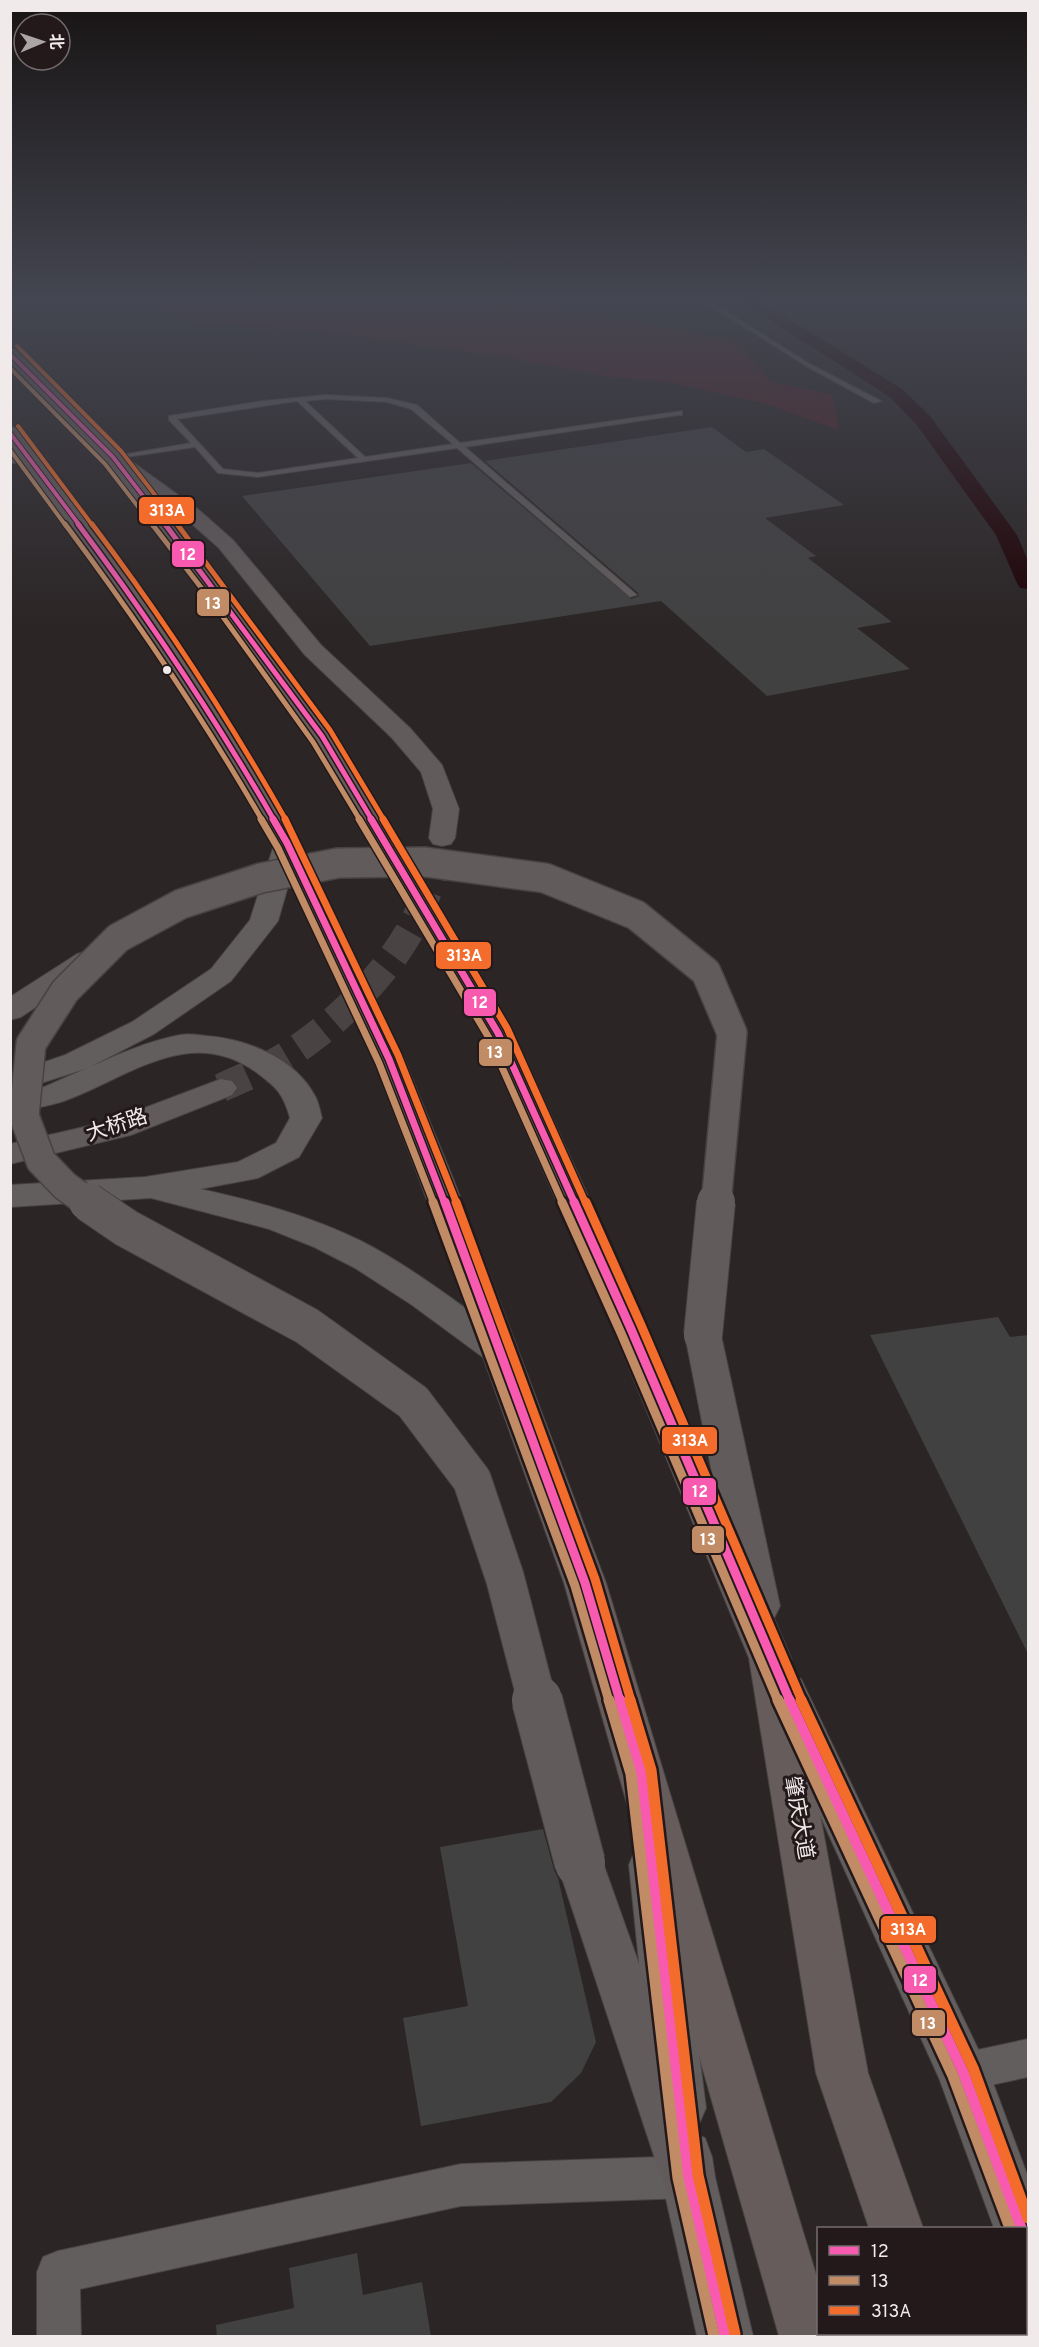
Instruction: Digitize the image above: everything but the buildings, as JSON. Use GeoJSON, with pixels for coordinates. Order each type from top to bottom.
{"type":"FeatureCollection","features":[{"type":"Feature","properties":{"kind":"highway","name":"肇庆大道"},"geometry":{"type":"LineString","coordinates":[[63,408],[112,458],[221,597],[322,736],[498,1033],[632,1329],[770,1658],[842,2073],[895,2227]]}},
{"type":"Feature","properties":{"kind":"highway"},"geometry":{"type":"LineString","coordinates":[[10,432],[21,458],[118,577],[237,756],[287,843],[389,1059],[437,1181],[585,1583],[807,2337]]}},
{"type":"Feature","properties":{"kind":"main road"},"geometry":{"type":"LineString","coordinates":[[112,458],[192,514],[226,544],[313,650],[401,733],[433,770],[446,809],[442,838]]}},
{"type":"Feature","properties":{"kind":"main road"},"geometry":{"type":"LineString","coordinates":[[10,1011],[52,985],[118,938],[181,904],[261,878],[338,863],[425,862],[545,878],[636,915],[706,972],[732,1033],[703,1335],[770,1658]]}},
{"type":"Feature","properties":{"kind":"main road"},"geometry":{"type":"LineString","coordinates":[[118,938],[65,991],[31,1044],[24,1116],[41,1161],[65,1186],[126,1228],[307,1326],[413,1402],[472,1480],[505,1578],[580,1863],[688,2177]]}},
{"type":"Feature","properties":{"kind":"main road","name":"大桥路"},"geometry":{"type":"LineString","coordinates":[[10,1154],[120,1128],[221,1088]]}},
{"type":"Feature","properties":{"kind":"street"},"geometry":{"type":"LineString","coordinates":[[10,1084],[76,1062],[133,1033],[221,975],[264,921],[287,843]]}},
{"type":"Feature","properties":{"kind":"street"},"geometry":{"type":"LineString","coordinates":[[10,1103],[52,1095],[150,1052],[183,1043],[231,1047],[260,1061],[285,1079],[300,1097],[306,1118],[288,1150],[246,1171],[145,1188],[10,1196]]}},
{"type":"Feature","properties":{"kind":"street"},"geometry":{"type":"LineString","coordinates":[[145,1188],[223,1204],[303,1230],[340,1246],[414,1290],[497,1349]]}},
{"type":"Feature","properties":{"kind":"street"},"geometry":{"type":"LineString","coordinates":[[770,1658],[963,2072],[1020,2227]]}},
{"type":"Feature","properties":{"kind":"street"},"geometry":{"type":"LineString","coordinates":[[641,1772],[688,2177],[725,2337]]}},
{"type":"Feature","properties":{"kind":"street"},"geometry":{"type":"LineString","coordinates":[[963,2072],[1029,2058]]}},
{"type":"Feature","properties":{"kind":"street"},"geometry":{"type":"LineString","coordinates":[[59,2337],[58,2272],[461,2185],[688,2177]]}},
{"type":"Feature","properties":{"kind":"lane"},"geometry":{"type":"LineString","coordinates":[[246,408],[172,418],[221,471],[258,475],[679,413]]}},
{"type":"Feature","properties":{"kind":"lane"},"geometry":{"type":"LineString","coordinates":[[308,408],[363,459]]}},
{"type":"Feature","properties":{"kind":"lane"},"geometry":{"type":"LineString","coordinates":[[415,408],[633,595]]}},
{"type":"Feature","properties":{"kind":"lane"},"geometry":{"type":"LineString","coordinates":[[112,458],[196,445]]}},
{"type":"Feature","properties":{"kind":"shaded area"},"geometry":{"type":"Polygon","coordinates":[[[776,408],[835,408],[839,430],[776,408]]]}},
{"type":"Feature","properties":{"kind":"waterway"},"geometry":{"type":"LineString","coordinates":[[911,408],[923,420],[1006,535],[1028,583]]}},
{"type":"Feature","properties":{"kind":"tunnel"},"geometry":{"type":"LineString","coordinates":[[221,1088],[268,1066],[302,1046],[340,1015],[375,979],[391,960],[420,911],[442,838]]}},
{"type":"Feature","properties":{"kind":"transit line","name":"13"},"geometry":{"type":"LineString","coordinates":[[49,408],[105,464],[213,603],[313,742],[489,1038],[621,1333],[760,1662],[953,2076],[1010,2227]]}},
{"type":"Feature","properties":{"kind":"transit line","name":"12"},"geometry":{"type":"LineString","coordinates":[[64,408],[113,457],[221,597],[322,736],[498,1033],[631,1329],[770,1658],[963,2072],[1021,2227]]}},
{"type":"Feature","properties":{"kind":"transit line","name":"313A"},"geometry":{"type":"LineString","coordinates":[[78,408],[121,451],[229,591],[330,730],[507,1028],[641,1325],[780,1654],[973,2068],[1028,2218]]}},
{"type":"Feature","properties":{"kind":"transit line","name":"313A"},"geometry":{"type":"LineString","coordinates":[[18,426],[127,571],[246,750],[296,838],[398,1055],[447,1177],[595,1579],[651,1770],[698,2175],[735,2334]]}},
{"type":"Feature","properties":{"kind":"transit line","name":"12"},"geometry":{"type":"LineString","coordinates":[[10,433],[118,577],[237,756],[287,843],[389,1059],[437,1181],[585,1583],[641,1772],[688,2177],[725,2336]]}},
{"type":"Feature","properties":{"kind":"transit line","name":"13"},"geometry":{"type":"LineString","coordinates":[[10,450],[109,583],[228,762],[278,848],[379,1063],[427,1185],[575,1586],[631,1774],[678,2178],[714,2336]]}}]}
